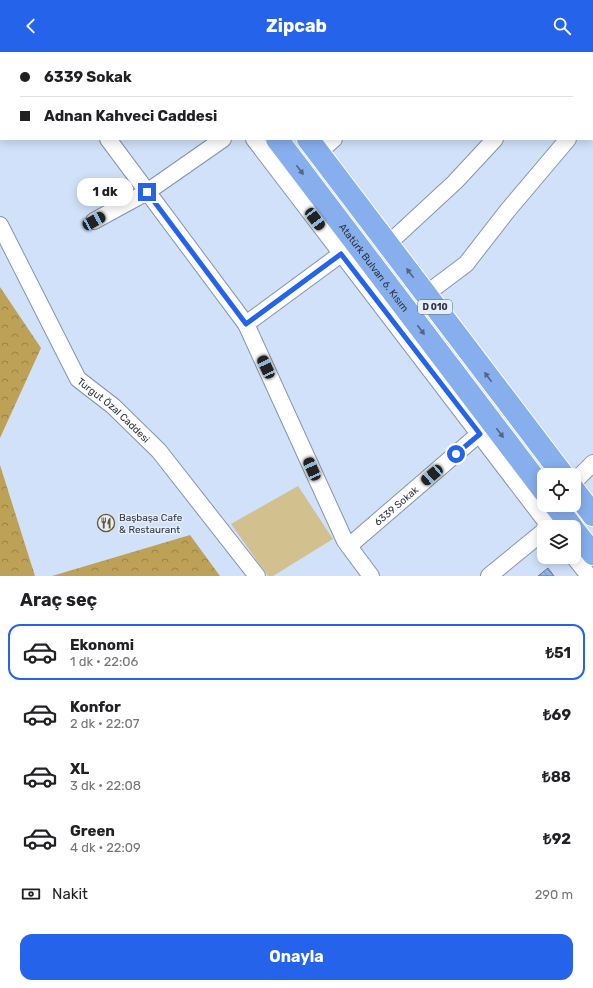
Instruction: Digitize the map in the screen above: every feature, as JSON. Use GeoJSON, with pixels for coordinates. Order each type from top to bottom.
{"type":"FeatureCollection","features":[{"type":"Feature","properties":{"kind":"highway","name":"Atatürk Bulvarı 6. Kısım"},"geometry":{"type":"LineString","coordinates":[[278,140],[537,482]]}},
{"type":"Feature","properties":{"kind":"highway","name":"D 010"},"geometry":{"type":"LineString","coordinates":[[320,144],[388,244],[558,468]]}},
{"type":"Feature","properties":{"kind":"highway"},"geometry":{"type":"LineString","coordinates":[[581,499],[593,515]]}},
{"type":"Feature","properties":{"kind":"highway"},"geometry":{"type":"LineString","coordinates":[[560,512],[567,520]]}},
{"type":"Feature","properties":{"kind":"highway"},"geometry":{"type":"LineString","coordinates":[[581,539],[593,554]]}},
{"type":"Feature","properties":{"kind":"street"},"geometry":{"type":"LineString","coordinates":[[109,140],[246,324],[349,546],[371,576]]}},
{"type":"Feature","properties":{"kind":"street"},"geometry":{"type":"LineString","coordinates":[[94,221],[147,192],[222,140]]}},
{"type":"Feature","properties":{"kind":"street"},"geometry":{"type":"LineString","coordinates":[[255,140],[480,434],[542,520]]}},
{"type":"Feature","properties":{"kind":"street"},"geometry":{"type":"LineString","coordinates":[[388,244],[456,182],[494,140]]}},
{"type":"Feature","properties":{"kind":"street"},"geometry":{"type":"LineString","coordinates":[[426,294],[466,264],[508,210],[567,140]]}},
{"type":"Feature","properties":{"kind":"street","name":"Turgut Özal Caddesi"},"geometry":{"type":"LineString","coordinates":[[0,225],[78,379],[113,406],[160,451],[257,576]]}},
{"type":"Feature","properties":{"kind":"street"},"geometry":{"type":"LineString","coordinates":[[246,324],[341,254]]}},
{"type":"Feature","properties":{"kind":"street","name":"6339 Sokak"},"geometry":{"type":"LineString","coordinates":[[349,546],[480,434]]}},
{"type":"Feature","properties":{"kind":"street"},"geometry":{"type":"LineString","coordinates":[[581,475],[593,463]]}},
{"type":"Feature","properties":{"kind":"street"},"geometry":{"type":"LineString","coordinates":[[489,576],[537,537]]}},
{"type":"Feature","properties":{"kind":"street"},"geometry":{"type":"LineString","coordinates":[[580,564],[589,576]]}},
{"type":"Feature","properties":{"kind":"shaded area"},"geometry":{"type":"Polygon","coordinates":[[[298,486],[333,539],[273,576],[268,576],[231,524],[298,486]]]}},
{"type":"Feature","properties":{"kind":"green space"},"geometry":{"type":"Polygon","coordinates":[[[0,287],[41,348],[0,438],[0,287]]]}},
{"type":"Feature","properties":{"kind":"green space"},"geometry":{"type":"Polygon","coordinates":[[[0,465],[35,576],[0,576],[0,465]]]}},
{"type":"Feature","properties":{"kind":"green space"},"geometry":{"type":"Polygon","coordinates":[[[190,535],[220,576],[52,576],[190,535]]]}},
{"type":"Feature","properties":{"kind":"building"},"geometry":{"type":"Polygon","coordinates":[[[548,568],[554,576],[538,576],[548,568]]]}},
{"type":"Feature","properties":{"kind":"place","name":"Başbaşa Cafe & Restaurant"},"geometry":{"type":"Point","coordinates":[106,523]}},
{"type":"Feature","properties":{"kind":"route"},"geometry":{"type":"LineString","coordinates":[[147,192],[246,324],[341,254],[480,434],[456,454]]}}]}
